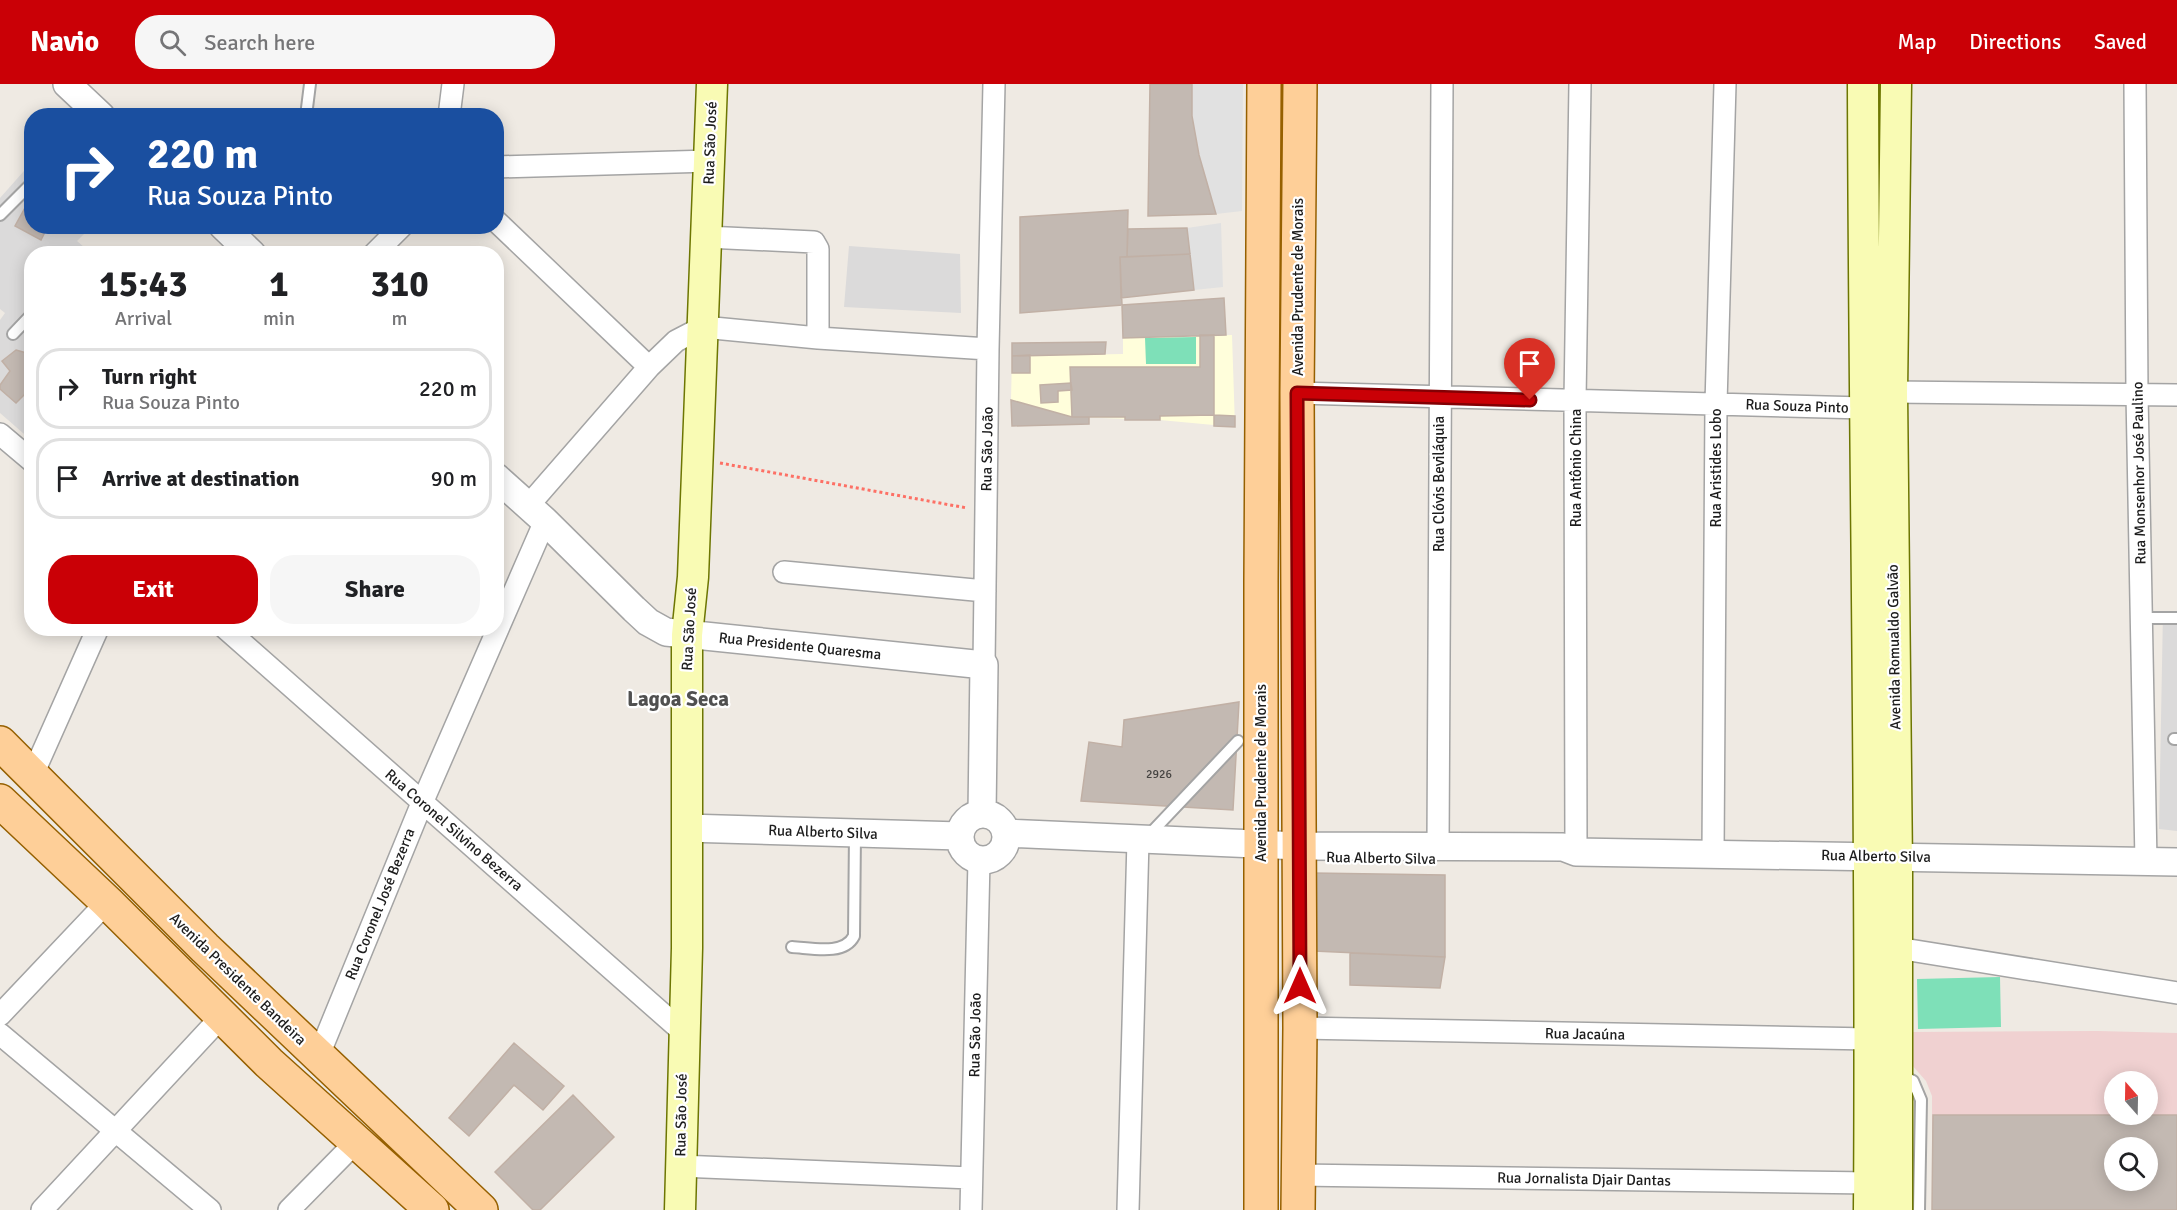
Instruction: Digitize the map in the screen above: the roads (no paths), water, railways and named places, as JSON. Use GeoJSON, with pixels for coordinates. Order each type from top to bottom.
{"type":"FeatureCollection","features":[{"type":"Feature","properties":{"kind":"main road","name":"Rua São José"},"geometry":{"type":"LineString","coordinates":[[680,1210],[687,948],[687,634],[693,577],[712,84]]}},
{"type":"Feature","properties":{"kind":"main road","name":"Avenida Prudente de Morais"},"geometry":{"type":"LineString","coordinates":[[1261,1210],[1264,84]]}},
{"type":"Feature","properties":{"kind":"main road","name":"Avenida Prudente de Morais"},"geometry":{"type":"LineString","coordinates":[[1298,1210],[1300,852],[1297,393],[1300,84]]}},
{"type":"Feature","properties":{"kind":"main road","name":"Avenida Romualdo Galvão"},"geometry":{"type":"LineString","coordinates":[[1863,84],[1864,408],[1884,857],[1897,948],[1897,1210]]}},
{"type":"Feature","properties":{"kind":"main road","name":"Avenida Romualdo Galvão"},"geometry":{"type":"LineString","coordinates":[[1870,1196],[1870,1039],[1884,857],[1896,84]]}},
{"type":"Feature","properties":{"kind":"main road","name":"Avenida Presidente Bandeira"},"geometry":{"type":"LineString","coordinates":[[0,743],[205,948],[481,1210]]}},
{"type":"Feature","properties":{"kind":"main road"},"geometry":{"type":"LineString","coordinates":[[0,801],[107,902],[269,1063],[355,1143],[432,1210]]}},
{"type":"Feature","properties":{"kind":"main road"},"geometry":{"type":"LineString","coordinates":[[179,973],[205,948]]}},
{"type":"Feature","properties":{"kind":"main road"},"geometry":{"type":"LineString","coordinates":[[269,1063],[284,1054],[291,1055],[383,1118]]}},
{"type":"Feature","properties":{"kind":"street"},"geometry":{"type":"LineString","coordinates":[[67,84],[93,108]]}},
{"type":"Feature","properties":{"kind":"street"},"geometry":{"type":"LineString","coordinates":[[450,108],[453,84]]}},
{"type":"Feature","properties":{"kind":"street","name":"Rua São João"},"geometry":{"type":"LineString","coordinates":[[982,814],[994,84]]}},
{"type":"Feature","properties":{"kind":"street","name":"Rua Clóvis Beviláquia"},"geometry":{"type":"LineString","coordinates":[[1438,847],[1439,398],[1443,84]]}},
{"type":"Feature","properties":{"kind":"street","name":"Rua Antônio China"},"geometry":{"type":"LineString","coordinates":[[1576,852],[1575,400],[1581,84]]}},
{"type":"Feature","properties":{"kind":"street","name":"Rua Aristides Lobo"},"geometry":{"type":"LineString","coordinates":[[1713,853],[1716,404],[1725,84]]}},
{"type":"Feature","properties":{"kind":"street","name":"Rua Monsenhor José Paulino"},"geometry":{"type":"LineString","coordinates":[[2135,84],[2137,394],[2146,862]]}},
{"type":"Feature","properties":{"kind":"street"},"geometry":{"type":"LineString","coordinates":[[504,167],[710,161]]}},
{"type":"Feature","properties":{"kind":"street"},"geometry":{"type":"LineString","coordinates":[[504,229],[649,367]]}},
{"type":"Feature","properties":{"kind":"street"},"geometry":{"type":"LineString","coordinates":[[231,234],[244,246]]}},
{"type":"Feature","properties":{"kind":"street"},"geometry":{"type":"LineString","coordinates":[[382,246],[394,234]]}},
{"type":"Feature","properties":{"kind":"street"},"geometry":{"type":"LineString","coordinates":[[706,237],[813,242],[818,249],[818,338]]}},
{"type":"Feature","properties":{"kind":"street"},"geometry":{"type":"LineString","coordinates":[[703,327],[818,338],[988,349]]}},
{"type":"Feature","properties":{"kind":"street","name":"Rua Coronel José Bezerra"},"geometry":{"type":"LineString","coordinates":[[504,597],[537,514],[649,367],[676,341],[703,327]]}},
{"type":"Feature","properties":{"kind":"street"},"geometry":{"type":"LineString","coordinates":[[1892,392],[2177,395]]}},
{"type":"Feature","properties":{"kind":"street","name":"Rua Souza Pinto"},"geometry":{"type":"LineString","coordinates":[[1297,393],[1864,408]]}},
{"type":"Feature","properties":{"kind":"street"},"geometry":{"type":"LineString","coordinates":[[0,434],[24,454]]}},
{"type":"Feature","properties":{"kind":"street","name":"Rua Presidente Quaresma"},"geometry":{"type":"LineString","coordinates":[[504,484],[648,622],[666,632],[984,665]]}},
{"type":"Feature","properties":{"kind":"street"},"geometry":{"type":"LineString","coordinates":[[784,573],[985,591]]}},
{"type":"Feature","properties":{"kind":"street"},"geometry":{"type":"LineString","coordinates":[[33,774],[95,636]]}},
{"type":"Feature","properties":{"kind":"street","name":"Rua Coronel Silvino Bezerra"},"geometry":{"type":"LineString","coordinates":[[234,636],[683,1032]]}},
{"type":"Feature","properties":{"kind":"street","name":"Rua Coronel José Bezerra"},"geometry":{"type":"LineString","coordinates":[[318,1057],[488,636]]}},
{"type":"Feature","properties":{"kind":"street"},"geometry":{"type":"LineString","coordinates":[[982,814],[999,820],[1005,840],[993,858],[979,860],[965,851],[960,837],[965,822],[971,817],[982,814]]}},
{"type":"Feature","properties":{"kind":"street","name":"Rua Alberto Silva"},"geometry":{"type":"LineString","coordinates":[[686,828],[960,837]]}},
{"type":"Feature","properties":{"kind":"street","name":"Rua Alberto Silva"},"geometry":{"type":"LineString","coordinates":[[1005,840],[1563,860],[1576,852]]}},
{"type":"Feature","properties":{"kind":"street"},"geometry":{"type":"LineString","coordinates":[[1128,1210],[1140,844]]}},
{"type":"Feature","properties":{"kind":"street","name":"Rua Alberto Silva"},"geometry":{"type":"LineString","coordinates":[[1300,852],[1438,847],[1563,847],[1576,852],[2177,862]]}},
{"type":"Feature","properties":{"kind":"street","name":"Rua São João"},"geometry":{"type":"LineString","coordinates":[[971,1210],[979,860]]}},
{"type":"Feature","properties":{"kind":"street"},"geometry":{"type":"LineString","coordinates":[[0,1015],[107,902]]}},
{"type":"Feature","properties":{"kind":"street"},"geometry":{"type":"LineString","coordinates":[[1897,948],[2177,993]]}},
{"type":"Feature","properties":{"kind":"street"},"geometry":{"type":"LineString","coordinates":[[42,1210],[222,1016]]}},
{"type":"Feature","properties":{"kind":"street","name":"Rua Jacaúna"},"geometry":{"type":"LineString","coordinates":[[1300,1028],[1870,1039]]}},
{"type":"Feature","properties":{"kind":"street"},"geometry":{"type":"LineString","coordinates":[[0,1034],[210,1210]]}},
{"type":"Feature","properties":{"kind":"street"},"geometry":{"type":"LineString","coordinates":[[289,1210],[355,1143]]}},
{"type":"Feature","properties":{"kind":"street"},"geometry":{"type":"LineString","coordinates":[[680,1166],[971,1178]]}},
{"type":"Feature","properties":{"kind":"street","name":"Rua Jornalista Djair Dantas"},"geometry":{"type":"LineString","coordinates":[[1298,1175],[1870,1196]]}},
{"type":"Feature","properties":{"kind":"lane"},"geometry":{"type":"LineString","coordinates":[[307,108],[310,84]]}},
{"type":"Feature","properties":{"kind":"lane"},"geometry":{"type":"LineString","coordinates":[[0,215],[24,191]]}},
{"type":"Feature","properties":{"kind":"lane"},"geometry":{"type":"LineString","coordinates":[[14,334],[24,323]]}},
{"type":"Feature","properties":{"kind":"lane"},"geometry":{"type":"LineString","coordinates":[[2141,618],[2177,618]]}},
{"type":"Feature","properties":{"kind":"lane"},"geometry":{"type":"LineString","coordinates":[[1140,844],[1238,741]]}},
{"type":"Feature","properties":{"kind":"lane"},"geometry":{"type":"LineString","coordinates":[[792,947],[838,949],[846,947],[851,942],[854,936],[855,833]]}},
{"type":"Feature","properties":{"kind":"lane"},"geometry":{"type":"LineString","coordinates":[[1898,1073],[1913,1081],[1921,1100],[1919,1210]]}},
{"type":"Feature","properties":{"kind":"district","name":"Lagoa Seca"},"geometry":{"type":"Point","coordinates":[678,699]}}]}
